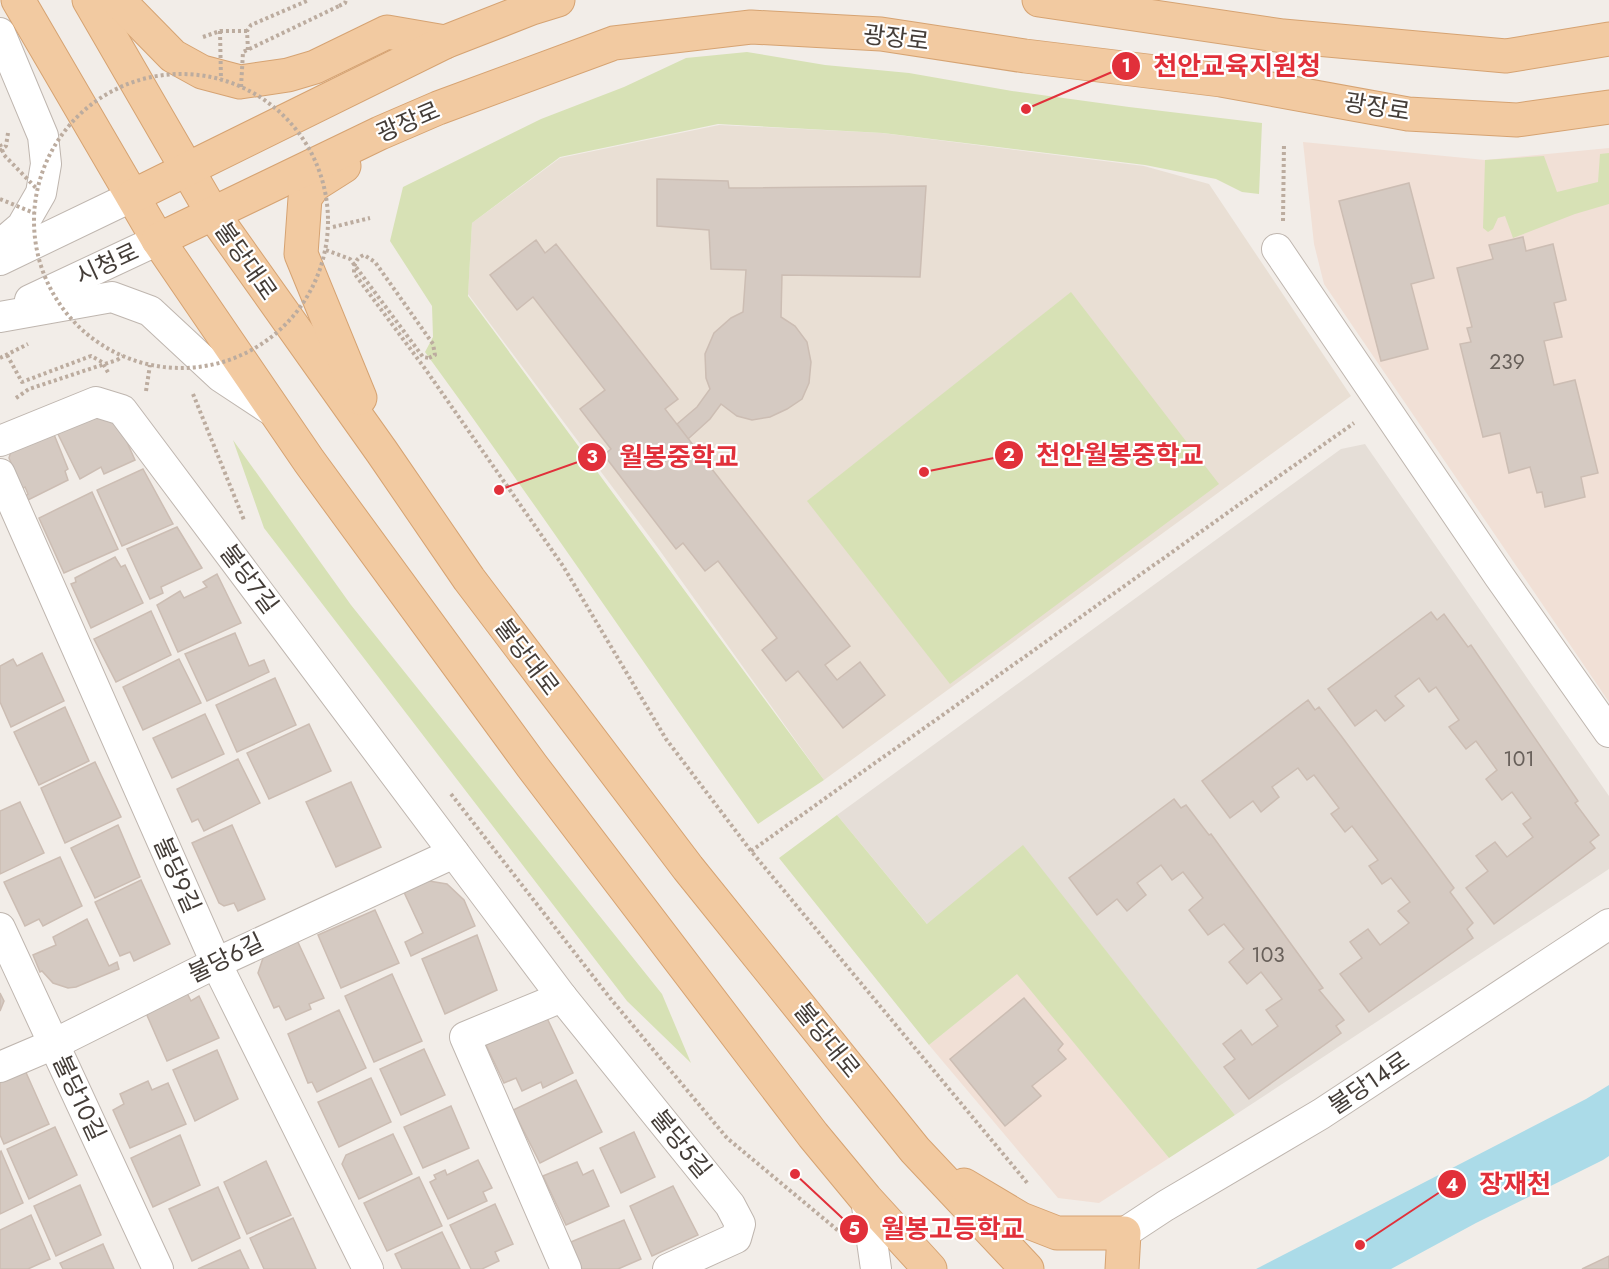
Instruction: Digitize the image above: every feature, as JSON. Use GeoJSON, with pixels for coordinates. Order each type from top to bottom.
{"type":"FeatureCollection","features":[{"type":"Feature","properties":{"kind":"main road"},"geometry":{"type":"LineString","coordinates":[[18,0],[158,240],[277,414],[532,766],[813,1135],[866,1199],[930,1269]]}},
{"type":"Feature","properties":{"kind":"main road","name":"불당대로"},"geometry":{"type":"LineString","coordinates":[[89,0],[213,214],[469,579],[688,868],[930,1166],[1027,1269]]}},
{"type":"Feature","properties":{"kind":"main road"},"geometry":{"type":"LineString","coordinates":[[118,0],[173,56],[202,72],[240,82],[288,75],[315,67],[387,32],[445,42]]}},
{"type":"Feature","properties":{"kind":"main road"},"geometry":{"type":"LineString","coordinates":[[133,196],[445,42],[558,0]]}},
{"type":"Feature","properties":{"kind":"main road"},"geometry":{"type":"LineString","coordinates":[[1039,0],[1283,36],[1506,56],[1609,39]]}},
{"type":"Feature","properties":{"kind":"main road","name":"광장로"},"geometry":{"type":"LineString","coordinates":[[213,214],[380,133],[438,108],[614,43],[751,27],[881,33],[1025,56],[1221,80],[1408,114],[1517,120],[1609,107]]}},
{"type":"Feature","properties":{"kind":"main road"},"geometry":{"type":"LineString","coordinates":[[380,133],[364,153],[314,185],[305,198],[301,254],[382,452]]}},
{"type":"Feature","properties":{"kind":"main road","name":"시청로"},"geometry":{"type":"LineString","coordinates":[[158,240],[213,214]]}},
{"type":"Feature","properties":{"kind":"main road"},"geometry":{"type":"LineString","coordinates":[[930,1166],[1021,1220],[1057,1233],[1124,1233],[1122,1269]]}},
{"type":"Feature","properties":{"kind":"street"},"geometry":{"type":"LineString","coordinates":[[0,33],[43,136],[45,164],[41,193],[22,226],[0,245]]}},
{"type":"Feature","properties":{"kind":"street","name":"시청로"},"geometry":{"type":"LineString","coordinates":[[0,260],[133,196]]}},
{"type":"Feature","properties":{"kind":"street"},"geometry":{"type":"LineString","coordinates":[[1280,238],[1499,576],[1609,732]]}},
{"type":"Feature","properties":{"kind":"street","name":"시청로"},"geometry":{"type":"LineString","coordinates":[[0,316],[158,240]]}},
{"type":"Feature","properties":{"kind":"street"},"geometry":{"type":"LineString","coordinates":[[0,316],[112,297],[150,311],[221,377],[277,414]]}},
{"type":"Feature","properties":{"kind":"street","name":"불당7길"},"geometry":{"type":"LineString","coordinates":[[0,441],[96,402],[122,410],[454,853]]}},
{"type":"Feature","properties":{"kind":"street","name":"불당9길"},"geometry":{"type":"LineString","coordinates":[[0,474],[216,963],[368,1269]]}},
{"type":"Feature","properties":{"kind":"street","name":"불당6길"},"geometry":{"type":"LineString","coordinates":[[0,1067],[54,1044],[216,963],[454,853]]}},
{"type":"Feature","properties":{"kind":"street","name":"불당5길"},"geometry":{"type":"LineString","coordinates":[[454,853],[562,997],[730,1205],[740,1224],[736,1238],[669,1269]]}},
{"type":"Feature","properties":{"kind":"street","name":"불당14로"},"geometry":{"type":"LineString","coordinates":[[1124,1233],[1165,1206],[1321,1114],[1609,924]]}},
{"type":"Feature","properties":{"kind":"street","name":"불당10길"},"geometry":{"type":"LineString","coordinates":[[0,928],[158,1269]]}},
{"type":"Feature","properties":{"kind":"street"},"geometry":{"type":"LineString","coordinates":[[562,997],[465,1037],[566,1269]]}},
{"type":"Feature","properties":{"kind":"street"},"geometry":{"type":"LineString","coordinates":[[866,1199],[876,1269]]}},
{"type":"Feature","properties":{"kind":"path"},"geometry":{"type":"LineString","coordinates":[[248,62],[247,31],[251,26],[309,0]]}},
{"type":"Feature","properties":{"kind":"path"},"geometry":{"type":"LineString","coordinates":[[241,87],[243,52],[345,3],[345,0]]}},
{"type":"Feature","properties":{"kind":"path"},"geometry":{"type":"LineString","coordinates":[[200,38],[220,31],[247,31]]}},
{"type":"Feature","properties":{"kind":"path"},"geometry":{"type":"LineString","coordinates":[[220,31],[221,80]]}},
{"type":"Feature","properties":{"kind":"path"},"geometry":{"type":"LineString","coordinates":[[161,75],[202,75],[241,87],[261,97],[278,111],[307,144],[317,164],[328,206],[328,229],[326,250],[312,290],[287,324],[262,344],[234,359],[213,365],[171,368],[150,365],[123,356],[97,341],[75,322],[56,298],[44,271],[36,243],[36,202],[43,170],[62,135],[89,106],[105,95],[142,79],[161,75]]}},
{"type":"Feature","properties":{"kind":"path"},"geometry":{"type":"LineString","coordinates":[[0,151],[6,146],[9,134],[4,127]]}},
{"type":"Feature","properties":{"kind":"path"},"geometry":{"type":"LineString","coordinates":[[1280,238],[1284,143]]}},
{"type":"Feature","properties":{"kind":"path"},"geometry":{"type":"LineString","coordinates":[[0,144],[4,155],[36,202]]}},
{"type":"Feature","properties":{"kind":"path"},"geometry":{"type":"LineString","coordinates":[[0,200],[36,202]]}},
{"type":"Feature","properties":{"kind":"path"},"geometry":{"type":"LineString","coordinates":[[328,229],[370,218]]}},
{"type":"Feature","properties":{"kind":"path"},"geometry":{"type":"LineString","coordinates":[[326,250],[350,259],[423,357],[429,358],[435,355],[433,344],[375,262],[368,256],[360,256],[356,261],[354,273],[426,370],[563,566],[666,739],[751,851],[1032,1188]]}},
{"type":"Feature","properties":{"kind":"path"},"geometry":{"type":"LineString","coordinates":[[73,325],[84,321]]}},
{"type":"Feature","properties":{"kind":"path"},"geometry":{"type":"LineString","coordinates":[[0,358],[32,342]]}},
{"type":"Feature","properties":{"kind":"path"},"geometry":{"type":"LineString","coordinates":[[7,355],[22,382],[91,356],[102,362],[107,369],[109,375],[105,381]]}},
{"type":"Feature","properties":{"kind":"path"},"geometry":{"type":"LineString","coordinates":[[18,404],[16,398],[29,389],[110,363],[123,356]]}},
{"type":"Feature","properties":{"kind":"path"},"geometry":{"type":"LineString","coordinates":[[176,362],[183,370]]}},
{"type":"Feature","properties":{"kind":"path"},"geometry":{"type":"LineString","coordinates":[[144,400],[150,365]]}},
{"type":"Feature","properties":{"kind":"path"},"geometry":{"type":"LineString","coordinates":[[191,391],[247,525]]}},
{"type":"Feature","properties":{"kind":"path"},"geometry":{"type":"LineString","coordinates":[[751,851],[1354,423]]}},
{"type":"Feature","properties":{"kind":"path"},"geometry":{"type":"LineString","coordinates":[[451,793],[610,998],[728,1138],[848,1240]]}},
{"type":"Feature","properties":{"kind":"shaded area"},"geometry":{"type":"Polygon","coordinates":[[[719,125],[882,133],[1144,166],[1209,184],[1351,396],[824,780],[658,548],[468,294],[472,223],[560,158],[719,125]]]}},
{"type":"Feature","properties":{"kind":"shaded area"},"geometry":{"type":"Polygon","coordinates":[[[1303,142],[1485,160],[1609,148],[1609,702],[1324,284],[1314,244],[1303,142]]]}},
{"type":"Feature","properties":{"kind":"shaded area"},"geometry":{"type":"Polygon","coordinates":[[[1365,444],[1609,796],[1609,869],[1235,1115],[1023,846],[928,925],[837,815],[1341,449],[1365,444]]]}},
{"type":"Feature","properties":{"kind":"shaded area"},"geometry":{"type":"Polygon","coordinates":[[[1017,973],[1169,1158],[1099,1203],[1058,1198],[929,1045],[1017,973]]]}},
{"type":"Feature","properties":{"kind":"green space"},"geometry":{"type":"Polygon","coordinates":[[[747,52],[825,65],[909,73],[1012,91],[1262,123],[1259,194],[1242,192],[1216,179],[1145,165],[883,133],[718,124],[560,157],[472,223],[468,296],[824,780],[758,824],[425,352],[433,337],[432,306],[390,241],[403,187],[541,119],[624,87],[686,58],[747,52]]]}},
{"type":"Feature","properties":{"kind":"green space"},"geometry":{"type":"Polygon","coordinates":[[[1609,153],[1609,204],[1575,214],[1513,238],[1505,216],[1498,218],[1493,229],[1488,232],[1483,228],[1485,160],[1544,156],[1557,192],[1598,182],[1600,154],[1609,153]]]}},
{"type":"Feature","properties":{"kind":"green space"},"geometry":{"type":"Polygon","coordinates":[[[1071,292],[1219,484],[950,684],[807,501],[1071,292]]]}},
{"type":"Feature","properties":{"kind":"green space"},"geometry":{"type":"Polygon","coordinates":[[[233,440],[351,605],[662,994],[691,1063],[627,1001],[264,528],[233,440]]]}},
{"type":"Feature","properties":{"kind":"green space"},"geometry":{"type":"Polygon","coordinates":[[[837,815],[927,924],[1023,845],[1235,1115],[1169,1158],[1017,974],[929,1045],[779,858],[837,815]]]}},
{"type":"Feature","properties":{"kind":"water"},"geometry":{"type":"Polygon","coordinates":[[[1609,1085],[1609,1156],[1603,1160],[1476,1223],[1391,1269],[1256,1269],[1586,1099],[1609,1085]]]}},
{"type":"Feature","properties":{"kind":"building"},"geometry":{"type":"Polygon","coordinates":[[[657,179],[728,181],[729,188],[926,186],[920,277],[782,275],[781,317],[795,326],[807,342],[811,362],[809,383],[802,399],[770,417],[752,420],[737,416],[721,404],[710,419],[688,439],[677,424],[697,407],[710,389],[706,378],[705,354],[714,333],[731,318],[743,312],[746,270],[711,269],[709,230],[657,226],[657,179]]]}},
{"type":"Feature","properties":{"kind":"building"},"geometry":{"type":"Polygon","coordinates":[[[1409,183],[1434,278],[1411,284],[1428,349],[1381,361],[1339,201],[1409,183]]]}},
{"type":"Feature","properties":{"kind":"building"},"geometry":{"type":"Polygon","coordinates":[[[1523,237],[1526,251],[1553,244],[1566,300],[1554,303],[1562,337],[1544,341],[1554,385],[1575,380],[1598,473],[1581,477],[1585,497],[1545,507],[1542,492],[1537,493],[1530,467],[1509,473],[1500,433],[1483,437],[1460,344],[1471,342],[1467,328],[1472,327],[1457,268],[1493,259],[1489,245],[1523,237]]]}},
{"type":"Feature","properties":{"kind":"building"},"geometry":{"type":"Polygon","coordinates":[[[536,240],[545,253],[556,244],[678,399],[665,409],[850,646],[825,665],[837,680],[860,662],[885,695],[843,728],[798,671],[786,681],[762,650],[777,638],[718,561],[705,571],[683,543],[676,549],[604,455],[611,449],[580,409],[605,390],[533,297],[517,310],[490,275],[536,240]]]}},
{"type":"Feature","properties":{"kind":"building"},"geometry":{"type":"Polygon","coordinates":[[[83,411],[111,418],[122,431],[135,460],[104,474],[101,467],[80,479],[53,424],[83,411]]]}},
{"type":"Feature","properties":{"kind":"building"},"geometry":{"type":"Polygon","coordinates":[[[51,427],[68,469],[65,471],[68,480],[26,501],[24,497],[28,494],[25,487],[22,489],[9,458],[12,448],[51,427]]]}},
{"type":"Feature","properties":{"kind":"building"},"geometry":{"type":"Polygon","coordinates":[[[143,469],[173,524],[122,546],[97,490],[143,469]]]}},
{"type":"Feature","properties":{"kind":"building"},"geometry":{"type":"Polygon","coordinates":[[[92,492],[118,549],[64,573],[39,518],[92,492]]]}},
{"type":"Feature","properties":{"kind":"building"},"geometry":{"type":"Polygon","coordinates":[[[177,527],[202,568],[161,587],[163,593],[150,599],[127,549],[177,527]]]}},
{"type":"Feature","properties":{"kind":"building"},"geometry":{"type":"Polygon","coordinates":[[[115,557],[121,567],[125,565],[143,603],[91,628],[71,584],[76,582],[75,578],[115,557]]]}},
{"type":"Feature","properties":{"kind":"building"},"geometry":{"type":"Polygon","coordinates":[[[217,574],[241,623],[178,652],[157,605],[180,591],[184,598],[207,587],[203,582],[217,574]]]}},
{"type":"Feature","properties":{"kind":"building"},"geometry":{"type":"Polygon","coordinates":[[[151,611],[171,655],[116,682],[94,639],[151,611]]]}},
{"type":"Feature","properties":{"kind":"building"},"geometry":{"type":"Polygon","coordinates":[[[1431,612],[1437,620],[1444,614],[1468,647],[1471,645],[1578,801],[1575,803],[1599,835],[1590,842],[1595,848],[1494,924],[1466,888],[1488,871],[1476,856],[1495,842],[1507,857],[1533,837],[1523,824],[1531,818],[1512,792],[1502,800],[1486,779],[1497,770],[1476,741],[1466,749],[1449,727],[1459,720],[1436,687],[1429,692],[1419,678],[1395,696],[1404,706],[1385,721],[1376,710],[1355,726],[1328,689],[1431,612]]]}},
{"type":"Feature","properties":{"kind":"building"},"geometry":{"type":"Polygon","coordinates":[[[235,633],[249,666],[264,660],[269,672],[207,701],[185,654],[235,633]]]}},
{"type":"Feature","properties":{"kind":"building"},"geometry":{"type":"Polygon","coordinates":[[[42,653],[64,701],[11,727],[0,702],[0,666],[13,659],[17,666],[42,653]]]}},
{"type":"Feature","properties":{"kind":"building"},"geometry":{"type":"Polygon","coordinates":[[[179,659],[201,703],[143,730],[123,687],[179,659]]]}},
{"type":"Feature","properties":{"kind":"building"},"geometry":{"type":"Polygon","coordinates":[[[275,678],[296,725],[237,752],[216,705],[275,678]]]}},
{"type":"Feature","properties":{"kind":"building"},"geometry":{"type":"Polygon","coordinates":[[[1308,700],[1315,710],[1319,707],[1454,888],[1450,892],[1473,923],[1467,929],[1473,938],[1369,1012],[1340,974],[1362,958],[1350,942],[1368,929],[1380,945],[1409,923],[1398,911],[1410,902],[1391,878],[1382,884],[1369,866],[1378,860],[1352,826],[1345,832],[1331,814],[1339,808],[1314,775],[1307,780],[1298,768],[1272,787],[1279,797],[1261,812],[1253,801],[1230,818],[1202,781],[1308,700]]]}},
{"type":"Feature","properties":{"kind":"building"},"geometry":{"type":"Polygon","coordinates":[[[65,707],[89,761],[39,785],[14,732],[65,707]]]}},
{"type":"Feature","properties":{"kind":"building"},"geometry":{"type":"Polygon","coordinates":[[[205,714],[224,754],[172,778],[153,738],[205,714]]]}},
{"type":"Feature","properties":{"kind":"building"},"geometry":{"type":"Polygon","coordinates":[[[309,724],[331,771],[269,799],[247,753],[309,724]]]}},
{"type":"Feature","properties":{"kind":"building"},"geometry":{"type":"Polygon","coordinates":[[[238,759],[260,803],[204,831],[198,819],[192,822],[177,789],[238,759]]]}},
{"type":"Feature","properties":{"kind":"building"},"geometry":{"type":"Polygon","coordinates":[[[95,762],[121,817],[65,843],[41,788],[95,762]]]}},
{"type":"Feature","properties":{"kind":"building"},"geometry":{"type":"Polygon","coordinates":[[[351,782],[381,847],[336,867],[306,802],[351,782]]]}},
{"type":"Feature","properties":{"kind":"building"},"geometry":{"type":"Polygon","coordinates":[[[1174,799],[1181,808],[1186,805],[1209,835],[1211,834],[1323,988],[1319,990],[1344,1020],[1336,1026],[1341,1033],[1249,1099],[1224,1067],[1235,1059],[1223,1044],[1241,1030],[1252,1045],[1278,1026],[1266,1010],[1282,999],[1261,972],[1247,984],[1229,962],[1244,949],[1224,924],[1208,935],[1189,910],[1203,898],[1183,872],[1172,880],[1161,865],[1137,883],[1146,895],[1127,911],[1117,899],[1097,915],[1069,878],[1174,799]]]}},
{"type":"Feature","properties":{"kind":"building"},"geometry":{"type":"Polygon","coordinates":[[[20,802],[44,853],[0,874],[0,811],[20,802]]]}},
{"type":"Feature","properties":{"kind":"building"},"geometry":{"type":"Polygon","coordinates":[[[118,825],[140,877],[95,898],[71,848],[118,825]]]}},
{"type":"Feature","properties":{"kind":"building"},"geometry":{"type":"Polygon","coordinates":[[[232,825],[265,899],[238,911],[234,903],[224,906],[219,903],[192,843],[232,825]]]}},
{"type":"Feature","properties":{"kind":"building"},"geometry":{"type":"Polygon","coordinates":[[[60,857],[82,906],[43,926],[39,919],[25,926],[4,882],[60,857]]]}},
{"type":"Feature","properties":{"kind":"building"},"geometry":{"type":"Polygon","coordinates":[[[141,880],[170,944],[134,961],[130,952],[120,956],[95,902],[141,880]]]}},
{"type":"Feature","properties":{"kind":"building"},"geometry":{"type":"Polygon","coordinates":[[[423,880],[447,884],[464,900],[475,926],[411,956],[405,942],[423,933],[402,888],[423,880]]]}},
{"type":"Feature","properties":{"kind":"building"},"geometry":{"type":"Polygon","coordinates":[[[375,910],[399,963],[341,988],[318,935],[375,910]]]}},
{"type":"Feature","properties":{"kind":"building"},"geometry":{"type":"Polygon","coordinates":[[[87,919],[109,966],[117,962],[119,969],[76,987],[68,988],[53,983],[42,971],[40,972],[33,955],[56,945],[53,937],[87,919]]]}},
{"type":"Feature","properties":{"kind":"building"},"geometry":{"type":"Polygon","coordinates":[[[477,935],[497,990],[445,1014],[422,959],[477,935]]]}},
{"type":"Feature","properties":{"kind":"building"},"geometry":{"type":"Polygon","coordinates":[[[296,938],[324,998],[309,1004],[311,1009],[286,1020],[279,1006],[274,1008],[258,973],[265,952],[296,938]]]}},
{"type":"Feature","properties":{"kind":"building"},"geometry":{"type":"Polygon","coordinates":[[[392,974],[422,1041],[374,1062],[345,996],[392,974]]]}},
{"type":"Feature","properties":{"kind":"building"},"geometry":{"type":"Polygon","coordinates":[[[0,993],[4,1001],[0,1011],[0,993]]]}},
{"type":"Feature","properties":{"kind":"building"},"geometry":{"type":"Polygon","coordinates":[[[187,993],[191,1001],[199,996],[219,1038],[167,1061],[146,1013],[187,993]]]}},
{"type":"Feature","properties":{"kind":"building"},"geometry":{"type":"Polygon","coordinates":[[[1024,998],[1063,1044],[1058,1050],[1066,1059],[1032,1086],[1041,1096],[1005,1126],[950,1059],[1024,998]]]}},
{"type":"Feature","properties":{"kind":"building"},"geometry":{"type":"Polygon","coordinates":[[[339,1010],[366,1068],[317,1092],[312,1082],[308,1083],[288,1034],[339,1010]]]}},
{"type":"Feature","properties":{"kind":"building"},"geometry":{"type":"Polygon","coordinates":[[[546,1016],[573,1073],[543,1088],[541,1082],[522,1091],[516,1078],[504,1083],[486,1045],[546,1016]]]}},
{"type":"Feature","properties":{"kind":"building"},"geometry":{"type":"Polygon","coordinates":[[[424,1049],[445,1095],[401,1115],[380,1069],[424,1049]]]}},
{"type":"Feature","properties":{"kind":"building"},"geometry":{"type":"Polygon","coordinates":[[[217,1050],[238,1099],[195,1121],[173,1070],[217,1050]]]}},
{"type":"Feature","properties":{"kind":"building"},"geometry":{"type":"Polygon","coordinates":[[[24,1068],[49,1124],[4,1144],[0,1135],[0,1078],[24,1068]]]}},
{"type":"Feature","properties":{"kind":"building"},"geometry":{"type":"Polygon","coordinates":[[[371,1078],[391,1122],[339,1147],[318,1102],[371,1078]]]}},
{"type":"Feature","properties":{"kind":"building"},"geometry":{"type":"Polygon","coordinates":[[[576,1080],[602,1132],[540,1163],[513,1110],[576,1080]]]}},
{"type":"Feature","properties":{"kind":"building"},"geometry":{"type":"Polygon","coordinates":[[[148,1081],[152,1090],[168,1083],[186,1124],[130,1148],[113,1110],[124,1104],[120,1094],[148,1081]]]}},
{"type":"Feature","properties":{"kind":"building"},"geometry":{"type":"Polygon","coordinates":[[[451,1106],[469,1148],[423,1168],[404,1127],[451,1106]]]}},
{"type":"Feature","properties":{"kind":"building"},"geometry":{"type":"Polygon","coordinates":[[[55,1127],[77,1175],[29,1199],[7,1149],[55,1127]]]}},
{"type":"Feature","properties":{"kind":"building"},"geometry":{"type":"Polygon","coordinates":[[[634,1132],[655,1177],[621,1193],[600,1148],[634,1132]]]}},
{"type":"Feature","properties":{"kind":"building"},"geometry":{"type":"Polygon","coordinates":[[[393,1134],[412,1174],[359,1199],[342,1164],[346,1155],[393,1134]]]}},
{"type":"Feature","properties":{"kind":"building"},"geometry":{"type":"Polygon","coordinates":[[[180,1135],[200,1185],[153,1207],[131,1158],[180,1135]]]}},
{"type":"Feature","properties":{"kind":"building"},"geometry":{"type":"Polygon","coordinates":[[[0,1152],[23,1203],[0,1214],[0,1152]]]}},
{"type":"Feature","properties":{"kind":"building"},"geometry":{"type":"Polygon","coordinates":[[[478,1160],[492,1188],[483,1192],[487,1201],[448,1219],[430,1182],[436,1179],[434,1175],[445,1170],[447,1175],[478,1160]]]}},
{"type":"Feature","properties":{"kind":"building"},"geometry":{"type":"Polygon","coordinates":[[[266,1161],[291,1215],[247,1234],[224,1182],[266,1161]]]}},
{"type":"Feature","properties":{"kind":"building"},"geometry":{"type":"Polygon","coordinates":[[[577,1162],[583,1175],[593,1170],[609,1206],[566,1225],[543,1176],[577,1162]]]}},
{"type":"Feature","properties":{"kind":"building"},"geometry":{"type":"Polygon","coordinates":[[[419,1177],[442,1226],[387,1251],[364,1203],[419,1177]]]}},
{"type":"Feature","properties":{"kind":"building"},"geometry":{"type":"Polygon","coordinates":[[[80,1185],[101,1235],[56,1256],[34,1206],[80,1185]]]}},
{"type":"Feature","properties":{"kind":"building"},"geometry":{"type":"Polygon","coordinates":[[[673,1186],[698,1235],[652,1256],[630,1206],[673,1186]]]}},
{"type":"Feature","properties":{"kind":"building"},"geometry":{"type":"Polygon","coordinates":[[[218,1187],[240,1238],[192,1261],[169,1209],[218,1187]]]}},
{"type":"Feature","properties":{"kind":"building"},"geometry":{"type":"Polygon","coordinates":[[[495,1204],[513,1244],[495,1252],[499,1261],[482,1269],[471,1269],[450,1225],[495,1204]]]}},
{"type":"Feature","properties":{"kind":"building"},"geometry":{"type":"Polygon","coordinates":[[[31,1215],[50,1259],[28,1269],[0,1269],[0,1230],[31,1215]]]}},
{"type":"Feature","properties":{"kind":"building"},"geometry":{"type":"Polygon","coordinates":[[[293,1218],[316,1269],[264,1269],[250,1238],[293,1218]]]}},
{"type":"Feature","properties":{"kind":"building"},"geometry":{"type":"Polygon","coordinates":[[[624,1220],[641,1259],[618,1269],[582,1269],[571,1242],[624,1220]]]}},
{"type":"Feature","properties":{"kind":"building"},"geometry":{"type":"Polygon","coordinates":[[[442,1232],[460,1269],[402,1269],[395,1254],[442,1232]]]}},
{"type":"Feature","properties":{"kind":"building"},"geometry":{"type":"Polygon","coordinates":[[[103,1244],[114,1269],[63,1269],[60,1263],[103,1244]]]}},
{"type":"Feature","properties":{"kind":"building"},"geometry":{"type":"Polygon","coordinates":[[[240,1250],[249,1269],[198,1269],[240,1250]]]}},
{"type":"Feature","properties":{"kind":"building"},"geometry":{"type":"Polygon","coordinates":[[[1609,1256],[1609,1269],[1582,1269],[1609,1256]]]}},
{"type":"Feature","properties":{"kind":"place","name":"천안교육지원청"},"geometry":{"type":"Point","coordinates":[1026,109]}},
{"type":"Feature","properties":{"kind":"place","name":"천안월봉중학교"},"geometry":{"type":"Point","coordinates":[924,472]}},
{"type":"Feature","properties":{"kind":"place","name":"월봉중학교"},"geometry":{"type":"Point","coordinates":[499,490]}},
{"type":"Feature","properties":{"kind":"place","name":"월봉고등학교"},"geometry":{"type":"Point","coordinates":[795,1174]}},
{"type":"Feature","properties":{"kind":"place","name":"장재천"},"geometry":{"type":"Point","coordinates":[1360,1245]}}]}
